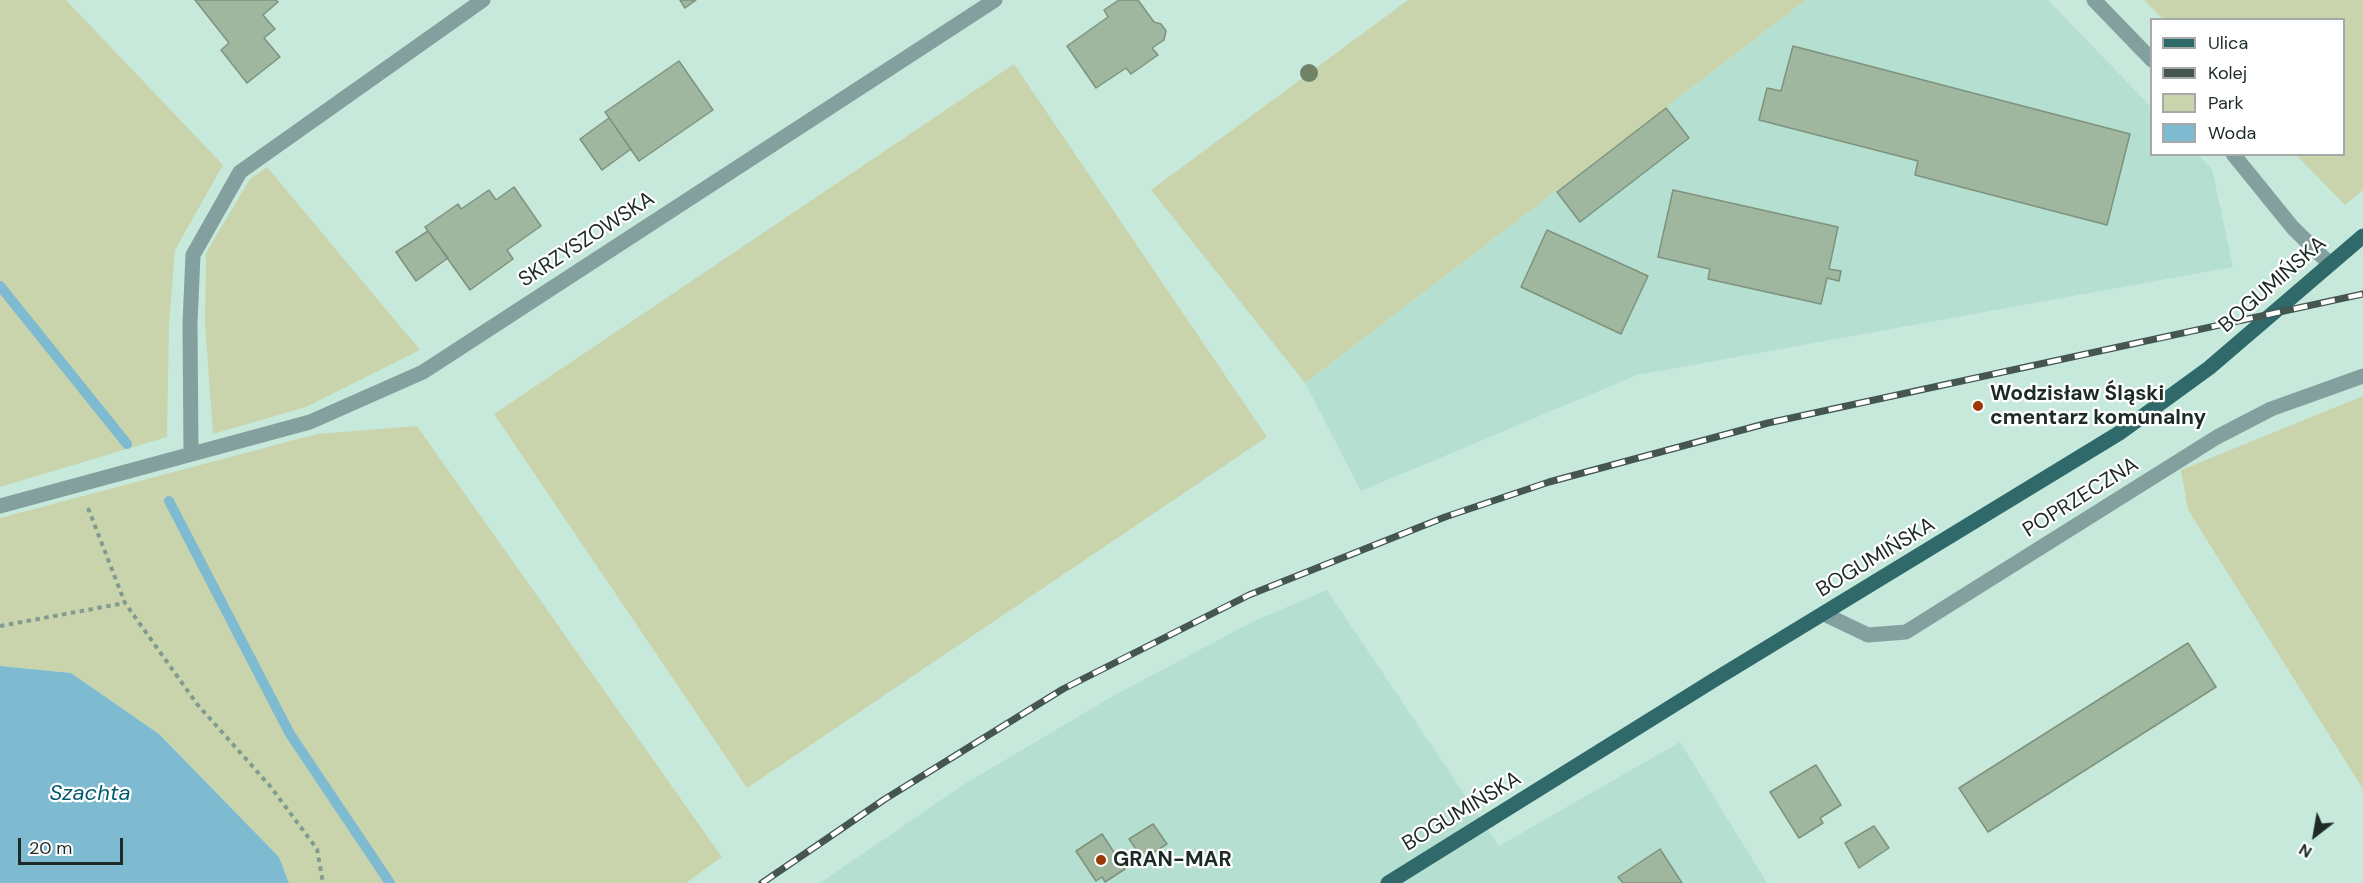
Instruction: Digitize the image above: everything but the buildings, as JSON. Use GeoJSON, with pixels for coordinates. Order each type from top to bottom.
{"type":"FeatureCollection","features":[{"type":"Feature","properties":{"kind":"main road","name":"BOGUMIŃSKA"},"geometry":{"type":"LineString","coordinates":[[1388,883],[2121,432],[2209,368],[2363,236]]}},
{"type":"Feature","properties":{"kind":"street"},"geometry":{"type":"LineString","coordinates":[[191,454],[190,323],[193,255],[240,172],[483,0]]}},
{"type":"Feature","properties":{"kind":"street","name":"SKRZYSZOWSKA"},"geometry":{"type":"LineString","coordinates":[[0,506],[310,422],[423,372],[995,0]]}},
{"type":"Feature","properties":{"kind":"street"},"geometry":{"type":"LineString","coordinates":[[2094,0],[2150,59]]}},
{"type":"Feature","properties":{"kind":"street"},"geometry":{"type":"LineString","coordinates":[[2234,156],[2293,228],[2330,264]]}},
{"type":"Feature","properties":{"kind":"street","name":"POPRZECZNA"},"geometry":{"type":"LineString","coordinates":[[1824,614],[1869,635],[1906,632],[2217,437],[2271,409],[2363,376]]}},
{"type":"Feature","properties":{"kind":"path"},"geometry":{"type":"LineString","coordinates":[[79,484],[125,603],[197,704],[270,786],[317,849],[323,883]]}},
{"type":"Feature","properties":{"kind":"path"},"geometry":{"type":"LineString","coordinates":[[0,626],[125,603]]}},
{"type":"Feature","properties":{"kind":"shaded area"},"geometry":{"type":"Polygon","coordinates":[[[1806,0],[2048,0],[2150,106],[2150,156],[2199,156],[2212,169],[2233,267],[1637,375],[1361,491],[1305,383],[1806,0]]]}},
{"type":"Feature","properties":{"kind":"shaded area"},"geometry":{"type":"Polygon","coordinates":[[[1327,590],[1499,846],[1680,742],[1767,883],[820,883],[963,785],[1113,696],[1254,621],[1327,590]]]}},
{"type":"Feature","properties":{"kind":"green space"},"geometry":{"type":"Polygon","coordinates":[[[0,0],[66,0],[223,165],[175,250],[169,325],[167,437],[0,487],[0,0]]]}},
{"type":"Feature","properties":{"kind":"green space"},"geometry":{"type":"Polygon","coordinates":[[[1408,0],[1806,0],[1305,383],[1151,190],[1408,0]]]}},
{"type":"Feature","properties":{"kind":"green space"},"geometry":{"type":"Polygon","coordinates":[[[2144,0],[2363,0],[2363,190],[2345,205],[2297,156],[2345,156],[2345,18],[2162,18],[2144,0]]]}},
{"type":"Feature","properties":{"kind":"green space"},"geometry":{"type":"Polygon","coordinates":[[[1014,64],[1267,437],[747,788],[494,414],[1014,64]]]}},
{"type":"Feature","properties":{"kind":"green space"},"geometry":{"type":"Polygon","coordinates":[[[267,167],[420,350],[306,407],[213,434],[205,324],[206,253],[250,179],[267,167]]]}},
{"type":"Feature","properties":{"kind":"green space"},"geometry":{"type":"Polygon","coordinates":[[[2363,396],[2363,789],[2188,510],[2181,470],[2363,396]]]}},
{"type":"Feature","properties":{"kind":"green space"},"geometry":{"type":"Polygon","coordinates":[[[417,426],[722,857],[686,883],[289,883],[279,857],[159,734],[71,673],[0,666],[0,518],[317,434],[417,426]]]}},
{"type":"Feature","properties":{"kind":"water","name":"Szachta"},"geometry":{"type":"Polygon","coordinates":[[[0,666],[71,673],[159,734],[279,857],[289,883],[0,883],[0,666]]]}},
{"type":"Feature","properties":{"kind":"waterway"},"geometry":{"type":"LineString","coordinates":[[0,286],[127,444]]}},
{"type":"Feature","properties":{"kind":"waterway"},"geometry":{"type":"LineString","coordinates":[[169,501],[290,734],[390,883]]}},
{"type":"Feature","properties":{"kind":"railway"},"geometry":{"type":"LineString","coordinates":[[762,883],[885,799],[1063,689],[1249,595],[1445,517],[1549,482],[1768,423],[2363,294]]}},
{"type":"Feature","properties":{"kind":"place","name":"Wodzisław Śląski cmentarz komunalny"},"geometry":{"type":"Point","coordinates":[1978,406]}},
{"type":"Feature","properties":{"kind":"place","name":"GRAN-MAR"},"geometry":{"type":"Point","coordinates":[1101,860]}}]}
